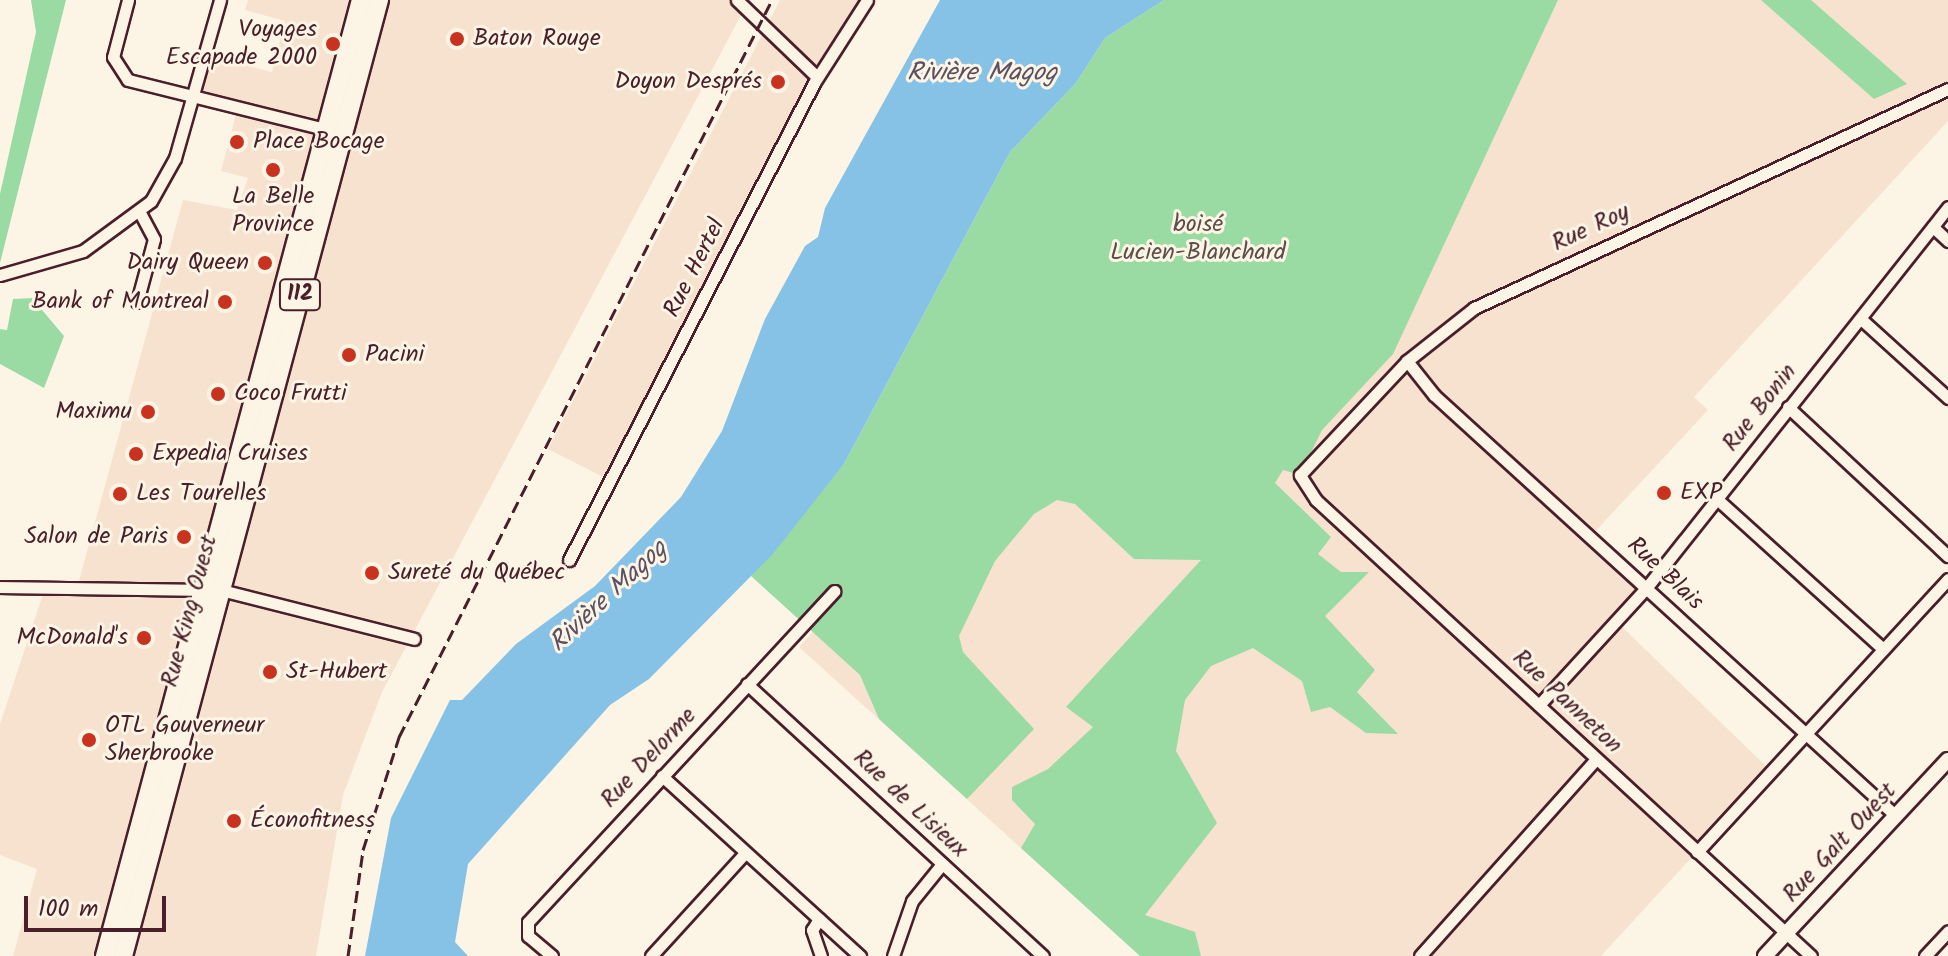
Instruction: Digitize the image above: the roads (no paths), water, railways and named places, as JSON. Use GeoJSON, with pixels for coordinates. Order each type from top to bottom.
{"type":"FeatureCollection","features":[{"type":"Feature","properties":{"kind":"main road","name":"Rue King Ouest"},"geometry":{"type":"LineString","coordinates":[[123,956],[212,590],[333,131],[361,0]]}},
{"type":"Feature","properties":{"kind":"main road","name":"Rue King Ouest"},"geometry":{"type":"LineString","coordinates":[[333,131],[379,0]]}},
{"type":"Feature","properties":{"kind":"main road","name":"Rue King Ouest"},"geometry":{"type":"LineString","coordinates":[[105,956],[212,590]]}},
{"type":"Feature","properties":{"kind":"street"},"geometry":{"type":"LineString","coordinates":[[128,0],[113,57],[117,70],[144,86],[333,131]]}},
{"type":"Feature","properties":{"kind":"street"},"geometry":{"type":"LineString","coordinates":[[0,275],[83,251],[140,213],[170,172],[220,0]]}},
{"type":"Feature","properties":{"kind":"street"},"geometry":{"type":"LineString","coordinates":[[737,0],[817,77]]}},
{"type":"Feature","properties":{"kind":"street","name":"Rue Hertel"},"geometry":{"type":"LineString","coordinates":[[569,560],[817,77],[867,0]]}},
{"type":"Feature","properties":{"kind":"street","name":"Rue Roy"},"geometry":{"type":"LineString","coordinates":[[1300,475],[1407,361],[1474,308],[1948,89]]}},
{"type":"Feature","properties":{"kind":"street","name":"Rue Bonin"},"geometry":{"type":"LineString","coordinates":[[1539,705],[1647,587],[1948,207]]}},
{"type":"Feature","properties":{"kind":"street"},"geometry":{"type":"LineString","coordinates":[[137,302],[154,239],[140,213]]}},
{"type":"Feature","properties":{"kind":"street"},"geometry":{"type":"LineString","coordinates":[[1933,227],[1948,241]]}},
{"type":"Feature","properties":{"kind":"street"},"geometry":{"type":"LineString","coordinates":[[1861,319],[1948,398]]}},
{"type":"Feature","properties":{"kind":"street","name":"Rue Blais"},"geometry":{"type":"LineString","coordinates":[[1407,361],[1434,395],[1896,816]]}},
{"type":"Feature","properties":{"kind":"street"},"geometry":{"type":"LineString","coordinates":[[1788,407],[1948,556]]}},
{"type":"Feature","properties":{"kind":"street","name":"Rue Panneton"},"geometry":{"type":"LineString","coordinates":[[1300,475],[1316,500],[1811,956]]}},
{"type":"Feature","properties":{"kind":"street"},"geometry":{"type":"LineString","coordinates":[[1717,499],[1883,649]]}},
{"type":"Feature","properties":{"kind":"street"},"geometry":{"type":"LineString","coordinates":[[1697,852],[1948,579]]}},
{"type":"Feature","properties":{"kind":"street"},"geometry":{"type":"LineString","coordinates":[[0,587],[212,590],[414,639]]}},
{"type":"Feature","properties":{"kind":"street","name":"Rue Delorme"},"geometry":{"type":"LineString","coordinates":[[552,956],[528,936],[528,922],[835,591]]}},
{"type":"Feature","properties":{"kind":"street","name":"Rue de Lisieux"},"geometry":{"type":"LineString","coordinates":[[747,684],[1043,956]]}},
{"type":"Feature","properties":{"kind":"street"},"geometry":{"type":"LineString","coordinates":[[1420,956],[1596,759]]}},
{"type":"Feature","properties":{"kind":"street","name":"Rue Galt Ouest"},"geometry":{"type":"LineString","coordinates":[[1765,956],[1948,760]]}},
{"type":"Feature","properties":{"kind":"street"},"geometry":{"type":"LineString","coordinates":[[662,776],[860,956]]}},
{"type":"Feature","properties":{"kind":"street"},"geometry":{"type":"LineString","coordinates":[[651,956],[745,853]]}},
{"type":"Feature","properties":{"kind":"street"},"geometry":{"type":"LineString","coordinates":[[893,956],[912,901],[942,864]]}},
{"type":"Feature","properties":{"kind":"street"},"geometry":{"type":"LineString","coordinates":[[819,919],[812,936],[821,956]]}},
{"type":"Feature","properties":{"kind":"street"},"geometry":{"type":"LineString","coordinates":[[1925,956],[1948,931]]}},
{"type":"Feature","properties":{"kind":"water","name":"Rivière Magog"},"geometry":{"type":"Polygon","coordinates":[[[940,0],[1164,0],[1105,38],[1076,83],[1010,152],[844,464],[772,555],[649,679],[610,705],[468,864],[455,942],[468,956],[365,956],[391,818],[450,700],[462,700],[516,644],[595,586],[681,497],[722,431],[765,319],[805,246],[818,237],[825,208],[940,0]]]}},
{"type":"Feature","properties":{"kind":"railway"},"geometry":{"type":"LineString","coordinates":[[348,956],[363,850],[399,737],[772,0]]}},
{"type":"Feature","properties":{"kind":"place","name":"Baton Rouge"},"geometry":{"type":"Point","coordinates":[457,39]}},
{"type":"Feature","properties":{"kind":"place","name":"Voyages Escapade 2000"},"geometry":{"type":"Point","coordinates":[333,44]}},
{"type":"Feature","properties":{"kind":"place","name":"Doyon Després"},"geometry":{"type":"Point","coordinates":[778,82]}},
{"type":"Feature","properties":{"kind":"place","name":"Place Bocage"},"geometry":{"type":"Point","coordinates":[237,142]}},
{"type":"Feature","properties":{"kind":"place","name":"La Belle Province"},"geometry":{"type":"Point","coordinates":[273,170]}},
{"type":"Feature","properties":{"kind":"place","name":"Dairy Queen"},"geometry":{"type":"Point","coordinates":[265,263]}},
{"type":"Feature","properties":{"kind":"place","name":"Bank of Montreal"},"geometry":{"type":"Point","coordinates":[225,302]}},
{"type":"Feature","properties":{"kind":"place","name":"Pacini"},"geometry":{"type":"Point","coordinates":[349,355]}},
{"type":"Feature","properties":{"kind":"place","name":"Coco Frutti"},"geometry":{"type":"Point","coordinates":[218,394]}},
{"type":"Feature","properties":{"kind":"place","name":"Maximu"},"geometry":{"type":"Point","coordinates":[148,412]}},
{"type":"Feature","properties":{"kind":"place","name":"Expedia Cruises"},"geometry":{"type":"Point","coordinates":[136,454]}},
{"type":"Feature","properties":{"kind":"place","name":"EXP"},"geometry":{"type":"Point","coordinates":[1664,493]}},
{"type":"Feature","properties":{"kind":"place","name":"Les Tourelles"},"geometry":{"type":"Point","coordinates":[120,494]}},
{"type":"Feature","properties":{"kind":"place","name":"Salon de Paris"},"geometry":{"type":"Point","coordinates":[184,537]}},
{"type":"Feature","properties":{"kind":"place","name":"Sureté du Québec"},"geometry":{"type":"Point","coordinates":[372,573]}},
{"type":"Feature","properties":{"kind":"place","name":"McDonald's"},"geometry":{"type":"Point","coordinates":[144,638]}},
{"type":"Feature","properties":{"kind":"place","name":"St-Hubert"},"geometry":{"type":"Point","coordinates":[270,672]}},
{"type":"Feature","properties":{"kind":"place","name":"OTL Gouverneur Sherbrooke"},"geometry":{"type":"Point","coordinates":[89,740]}},
{"type":"Feature","properties":{"kind":"place","name":"Éconofitness"},"geometry":{"type":"Point","coordinates":[234,821]}},
{"type":"Feature","properties":{"kind":"park label","name":"boisé Lucien-Blanchard"},"geometry":{"type":"Point","coordinates":[1198,239]}}]}
